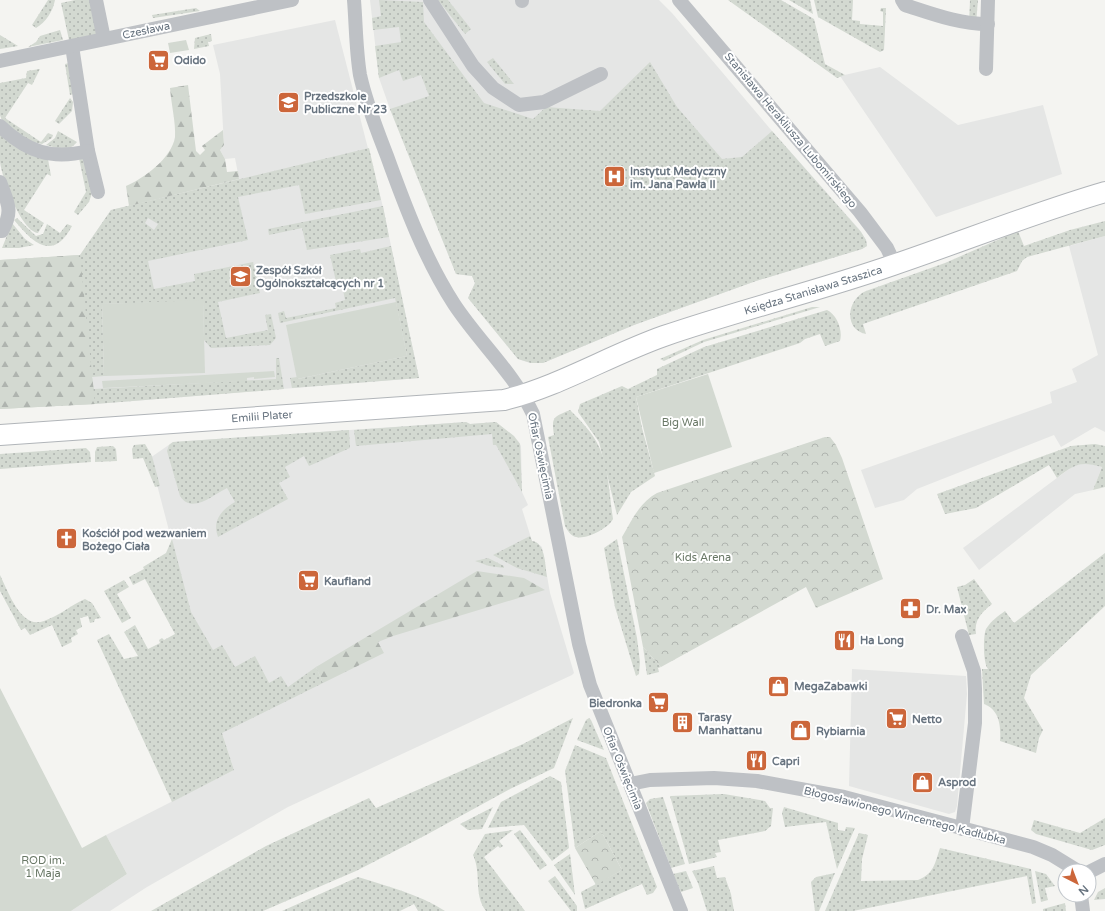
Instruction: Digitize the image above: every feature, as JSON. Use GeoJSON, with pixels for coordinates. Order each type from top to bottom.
{"type":"FeatureCollection","features":[{"type":"Feature","properties":{"kind":"street"},"geometry":{"type":"LineString","coordinates":[[96,0],[104,39]]}},
{"type":"Feature","properties":{"kind":"street","name":"Czesława"},"geometry":{"type":"LineString","coordinates":[[0,61],[292,0]]}},
{"type":"Feature","properties":{"kind":"street","name":"Ofiar Oświęcimia"},"geometry":{"type":"LineString","coordinates":[[354,0],[358,55],[364,89],[390,164],[419,238],[439,279],[457,309],[524,395],[533,414],[584,664],[597,705],[681,911]]}},
{"type":"Feature","properties":{"kind":"street"},"geometry":{"type":"LineString","coordinates":[[430,0],[473,66],[493,88],[519,105],[544,102],[601,74]]}},
{"type":"Feature","properties":{"kind":"street","name":"Stanisława Herakliusza Lubomirskiego"},"geometry":{"type":"LineString","coordinates":[[679,0],[860,212],[887,248],[895,265]]}},
{"type":"Feature","properties":{"kind":"street"},"geometry":{"type":"LineString","coordinates":[[902,0],[905,5],[949,20],[970,24],[988,24]]}},
{"type":"Feature","properties":{"kind":"street"},"geometry":{"type":"LineString","coordinates":[[986,69],[988,0]]}},
{"type":"Feature","properties":{"kind":"street"},"geometry":{"type":"LineString","coordinates":[[72,46],[88,151],[98,192]]}},
{"type":"Feature","properties":{"kind":"street"},"geometry":{"type":"LineString","coordinates":[[0,126],[13,139],[51,155],[70,155],[88,151]]}},
{"type":"Feature","properties":{"kind":"street"},"geometry":{"type":"LineString","coordinates":[[0,182],[8,205],[9,218],[2,231],[0,231]]}},
{"type":"Feature","properties":{"kind":"street","name":"Księdza Stanisława Staszica"},"geometry":{"type":"LineString","coordinates":[[524,395],[662,337],[895,265],[1057,205],[1105,192]]}},
{"type":"Feature","properties":{"kind":"street","name":"Emilii Plater"},"geometry":{"type":"LineString","coordinates":[[0,435],[478,402],[504,400],[524,395]]}},
{"type":"Feature","properties":{"kind":"street"},"geometry":{"type":"LineString","coordinates":[[962,636],[974,671],[975,695],[975,723],[962,829]]}},
{"type":"Feature","properties":{"kind":"street","name":"Błogosławionego Wincentego Kadłubka"},"geometry":{"type":"LineString","coordinates":[[630,784],[650,780],[714,778],[757,781],[844,797],[1039,849],[1064,863]]}},
{"type":"Feature","properties":{"kind":"shaded area","name":"Instytut Medyczny im. Jana Pawła II"},"geometry":{"type":"Polygon","coordinates":[[[370,0],[659,0],[672,13],[772,131],[859,229],[866,240],[867,246],[862,249],[756,281],[634,325],[543,363],[530,363],[518,359],[468,298],[475,283],[472,276],[456,274],[379,78],[370,0]]]}},
{"type":"Feature","properties":{"kind":"shaded area","name":"Zespół Szkół Ogólnokształcących nr 1"},"geometry":{"type":"Polygon","coordinates":[[[335,20],[382,203],[419,378],[95,404],[80,255],[111,210],[239,179],[235,158],[225,159],[220,150],[224,145],[220,74],[213,45],[335,20]]]}},
{"type":"Feature","properties":{"kind":"shaded area"},"geometry":{"type":"Polygon","coordinates":[[[880,67],[958,125],[1043,105],[1062,174],[936,217],[840,76],[880,67]]]}},
{"type":"Feature","properties":{"kind":"shaded area"},"geometry":{"type":"Polygon","coordinates":[[[1105,236],[1105,432],[1095,427],[1061,447],[1054,435],[917,489],[904,500],[875,508],[861,470],[1052,403],[1050,392],[1077,382],[1072,369],[1098,355],[1069,246],[1105,236]]]}},
{"type":"Feature","properties":{"kind":"shaded area"},"geometry":{"type":"Polygon","coordinates":[[[466,422],[470,424],[496,422],[519,442],[521,446],[522,492],[528,505],[522,509],[532,541],[536,542],[542,547],[550,593],[574,673],[288,807],[147,887],[110,911],[71,911],[127,874],[106,835],[234,770],[222,733],[150,458],[173,442],[466,422]]]}},
{"type":"Feature","properties":{"kind":"shaded area"},"geometry":{"type":"Polygon","coordinates":[[[1088,463],[1102,467],[1093,490],[1075,494],[979,570],[963,548],[1069,469],[1075,465],[1088,463]]]}},
{"type":"Feature","properties":{"kind":"shaded area"},"geometry":{"type":"Polygon","coordinates":[[[852,669],[966,676],[967,694],[957,806],[955,812],[949,814],[849,786],[852,669]]]}},
{"type":"Feature","properties":{"kind":"green space"},"geometry":{"type":"Polygon","coordinates":[[[48,0],[55,0],[53,8],[46,19],[36,28],[32,25],[48,0]]]}},
{"type":"Feature","properties":{"kind":"green space"},"geometry":{"type":"Polygon","coordinates":[[[75,0],[91,0],[99,34],[69,40],[61,3],[75,0]]]}},
{"type":"Feature","properties":{"kind":"green space","name":"Instytut Medyczny im. Jana Pawła II"},"geometry":{"type":"Polygon","coordinates":[[[379,0],[423,2],[424,22],[484,103],[533,119],[546,107],[600,111],[650,62],[677,107],[722,159],[742,157],[772,131],[861,232],[866,240],[867,246],[862,249],[756,281],[634,325],[543,363],[531,363],[518,359],[468,298],[475,283],[472,276],[456,274],[390,109],[429,96],[421,75],[403,81],[399,70],[379,78],[375,46],[401,42],[399,27],[373,30],[372,18],[381,16],[379,0]]]}},
{"type":"Feature","properties":{"kind":"green space"},"geometry":{"type":"Polygon","coordinates":[[[438,0],[448,0],[471,29],[465,34],[438,0]]]}},
{"type":"Feature","properties":{"kind":"green space"},"geometry":{"type":"Polygon","coordinates":[[[728,0],[781,0],[814,19],[825,64],[845,75],[837,78],[728,0]]]}},
{"type":"Feature","properties":{"kind":"green space"},"geometry":{"type":"Polygon","coordinates":[[[789,0],[810,0],[813,14],[789,0]]]}},
{"type":"Feature","properties":{"kind":"green space"},"geometry":{"type":"Polygon","coordinates":[[[814,0],[853,0],[852,20],[860,21],[860,24],[883,26],[883,12],[880,11],[881,8],[886,8],[884,50],[880,52],[818,17],[814,0]]]}},
{"type":"Feature","properties":{"kind":"green space"},"geometry":{"type":"Polygon","coordinates":[[[970,0],[978,0],[976,23],[969,23],[970,0]]]}},
{"type":"Feature","properties":{"kind":"green space"},"geometry":{"type":"Polygon","coordinates":[[[196,8],[200,11],[153,18],[152,15],[196,8]]]}},
{"type":"Feature","properties":{"kind":"green space"},"geometry":{"type":"Polygon","coordinates":[[[60,30],[63,40],[28,47],[36,42],[40,36],[60,30]]]}},
{"type":"Feature","properties":{"kind":"green space"},"geometry":{"type":"Polygon","coordinates":[[[211,34],[212,41],[208,42],[209,46],[194,49],[195,38],[211,34]]]}},
{"type":"Feature","properties":{"kind":"green space"},"geometry":{"type":"Polygon","coordinates":[[[0,35],[18,46],[0,49],[0,35]]]}},
{"type":"Feature","properties":{"kind":"green space"},"geometry":{"type":"Polygon","coordinates":[[[186,40],[189,50],[170,53],[168,43],[186,40]]]}},
{"type":"Feature","properties":{"kind":"green space"},"geometry":{"type":"Polygon","coordinates":[[[493,58],[514,84],[505,84],[487,62],[493,58]]]}},
{"type":"Feature","properties":{"kind":"green space"},"geometry":{"type":"Polygon","coordinates":[[[69,63],[74,94],[70,95],[65,64],[69,63]]]}},
{"type":"Feature","properties":{"kind":"green space"},"geometry":{"type":"Polygon","coordinates":[[[40,69],[32,85],[28,83],[5,118],[41,142],[48,133],[53,135],[52,138],[42,144],[29,141],[2,121],[0,115],[0,83],[26,78],[27,71],[40,69]]]}},
{"type":"Feature","properties":{"kind":"green space"},"geometry":{"type":"Polygon","coordinates":[[[188,85],[196,151],[200,155],[205,150],[202,146],[223,130],[224,145],[220,150],[225,159],[227,172],[238,171],[239,179],[129,206],[126,186],[133,183],[156,167],[163,160],[173,145],[175,131],[170,88],[188,85]]]}},
{"type":"Feature","properties":{"kind":"green space"},"geometry":{"type":"Polygon","coordinates":[[[70,98],[73,102],[72,111],[59,124],[55,121],[70,98]]]}},
{"type":"Feature","properties":{"kind":"green space"},"geometry":{"type":"Polygon","coordinates":[[[58,131],[77,142],[70,148],[66,149],[46,145],[55,138],[58,131]]]}},
{"type":"Feature","properties":{"kind":"green space"},"geometry":{"type":"Polygon","coordinates":[[[0,133],[48,159],[51,176],[47,174],[24,210],[44,223],[38,233],[32,230],[25,223],[8,190],[0,161],[0,133]]]}},
{"type":"Feature","properties":{"kind":"green space"},"geometry":{"type":"Polygon","coordinates":[[[369,148],[381,200],[305,214],[299,185],[238,197],[248,240],[148,261],[154,289],[195,281],[194,274],[253,262],[260,293],[218,302],[226,338],[268,330],[265,315],[271,314],[276,338],[270,345],[211,348],[204,340],[203,301],[102,304],[104,376],[92,377],[94,389],[276,379],[276,358],[279,358],[284,389],[95,404],[0,409],[0,260],[80,255],[111,210],[369,148]],[[148,218],[145,223],[154,230],[158,224],[148,218]]]}},
{"type":"Feature","properties":{"kind":"green space"},"geometry":{"type":"Polygon","coordinates":[[[83,157],[92,193],[89,202],[78,215],[74,212],[86,192],[79,158],[83,157]]]}},
{"type":"Feature","properties":{"kind":"green space"},"geometry":{"type":"Polygon","coordinates":[[[383,206],[389,237],[307,250],[302,228],[269,235],[268,229],[383,206]]]}},
{"type":"Feature","properties":{"kind":"green space"},"geometry":{"type":"Polygon","coordinates":[[[17,218],[36,236],[43,234],[47,224],[60,233],[67,224],[72,226],[65,237],[58,243],[50,246],[43,245],[28,236],[14,220],[17,218]]]}},
{"type":"Feature","properties":{"kind":"green space"},"geometry":{"type":"Polygon","coordinates":[[[1105,221],[1105,236],[1027,257],[1022,261],[1017,271],[863,324],[866,334],[859,331],[851,320],[850,314],[855,300],[866,291],[945,263],[1018,231],[1024,246],[1070,230],[1105,221]]]}},
{"type":"Feature","properties":{"kind":"green space"},"geometry":{"type":"Polygon","coordinates":[[[12,223],[25,239],[34,245],[19,248],[2,248],[12,223]]]}},
{"type":"Feature","properties":{"kind":"green space"},"geometry":{"type":"Polygon","coordinates":[[[391,246],[419,378],[292,388],[290,378],[297,377],[298,379],[407,356],[395,298],[280,323],[278,313],[284,311],[286,318],[336,308],[335,303],[345,300],[342,285],[337,286],[330,255],[360,249],[361,253],[391,246]]]}},
{"type":"Feature","properties":{"kind":"green space"},"geometry":{"type":"Polygon","coordinates":[[[80,255],[95,404],[0,409],[0,260],[80,255]]]}},
{"type":"Feature","properties":{"kind":"green space"},"geometry":{"type":"Polygon","coordinates":[[[203,300],[205,373],[104,376],[102,304],[203,300]]]}},
{"type":"Feature","properties":{"kind":"green space"},"geometry":{"type":"Polygon","coordinates":[[[396,302],[407,356],[297,379],[286,325],[396,302]]]}},
{"type":"Feature","properties":{"kind":"green space"},"geometry":{"type":"Polygon","coordinates":[[[812,307],[820,307],[704,342],[664,361],[660,359],[703,340],[812,307]]]}},
{"type":"Feature","properties":{"kind":"green space"},"geometry":{"type":"Polygon","coordinates":[[[827,310],[834,315],[838,323],[841,332],[840,341],[825,346],[820,334],[805,339],[800,343],[636,397],[642,428],[655,476],[631,492],[617,515],[599,442],[578,412],[580,404],[622,386],[628,389],[657,375],[657,369],[704,347],[827,310]]]}},
{"type":"Feature","properties":{"kind":"green space"},"geometry":{"type":"Polygon","coordinates":[[[274,371],[275,377],[254,379],[254,377],[247,378],[247,381],[103,388],[102,381],[274,371]]]}},
{"type":"Feature","properties":{"kind":"green space","name":"Big Wall"},"geometry":{"type":"Polygon","coordinates":[[[708,374],[732,447],[654,473],[636,397],[708,374]]]}},
{"type":"Feature","properties":{"kind":"green space"},"geometry":{"type":"Polygon","coordinates":[[[570,410],[590,432],[604,459],[613,519],[607,526],[585,537],[576,537],[572,535],[565,526],[548,437],[554,435],[553,424],[555,418],[570,410]]]}},
{"type":"Feature","properties":{"kind":"green space"},"geometry":{"type":"Polygon","coordinates":[[[466,422],[470,424],[496,422],[514,436],[520,444],[522,492],[496,445],[493,445],[492,434],[356,446],[354,430],[466,422]]]}},
{"type":"Feature","properties":{"kind":"green space"},"geometry":{"type":"Polygon","coordinates":[[[349,430],[350,448],[309,466],[304,456],[285,467],[290,477],[279,483],[288,499],[218,537],[216,526],[219,516],[235,502],[227,488],[210,498],[197,503],[191,504],[185,501],[180,496],[167,451],[169,445],[173,442],[349,430]]]}},
{"type":"Feature","properties":{"kind":"green space","name":"Kids Arena"},"geometry":{"type":"Polygon","coordinates":[[[825,437],[830,437],[836,445],[842,458],[883,579],[816,608],[806,587],[661,667],[643,647],[622,537],[636,512],[645,502],[657,493],[825,437]]]}},
{"type":"Feature","properties":{"kind":"green space"},"geometry":{"type":"Polygon","coordinates":[[[145,444],[152,456],[160,486],[155,487],[143,458],[133,459],[132,449],[134,445],[145,444]]]}},
{"type":"Feature","properties":{"kind":"green space"},"geometry":{"type":"Polygon","coordinates":[[[1095,444],[1105,446],[1105,487],[1093,490],[1102,467],[1088,464],[1078,465],[1057,478],[1049,465],[976,508],[945,514],[937,494],[1071,446],[1095,444]]]}},
{"type":"Feature","properties":{"kind":"green space"},"geometry":{"type":"Polygon","coordinates":[[[113,446],[116,449],[117,461],[95,462],[95,452],[97,447],[113,446]]]}},
{"type":"Feature","properties":{"kind":"green space"},"geometry":{"type":"Polygon","coordinates":[[[86,448],[90,452],[91,462],[0,469],[0,454],[86,448]]]}},
{"type":"Feature","properties":{"kind":"green space"},"geometry":{"type":"Polygon","coordinates":[[[530,536],[532,541],[537,543],[542,550],[547,577],[517,568],[493,555],[530,536]]]}},
{"type":"Feature","properties":{"kind":"green space"},"geometry":{"type":"Polygon","coordinates":[[[172,539],[191,612],[213,650],[222,645],[235,667],[255,656],[269,683],[281,676],[288,687],[316,667],[323,683],[222,733],[234,770],[172,802],[97,640],[109,634],[124,659],[138,656],[124,632],[135,625],[148,649],[160,643],[159,640],[162,638],[164,640],[175,634],[145,579],[133,585],[129,577],[144,569],[143,567],[166,553],[172,539]]]}},
{"type":"Feature","properties":{"kind":"green space"},"geometry":{"type":"Polygon","coordinates":[[[617,539],[637,638],[640,662],[639,674],[636,676],[615,607],[604,548],[617,539]]]}},
{"type":"Feature","properties":{"kind":"green space"},"geometry":{"type":"Polygon","coordinates":[[[1105,553],[1105,606],[1031,675],[1024,698],[1043,730],[1039,738],[1036,753],[1000,741],[1000,725],[996,715],[993,710],[984,704],[982,669],[988,669],[985,661],[984,649],[986,629],[992,621],[1005,611],[1014,623],[1105,553]]]}},
{"type":"Feature","properties":{"kind":"green space"},"geometry":{"type":"Polygon","coordinates":[[[488,558],[504,566],[504,568],[489,566],[475,561],[488,558]]]}},
{"type":"Feature","properties":{"kind":"green space"},"geometry":{"type":"Polygon","coordinates":[[[477,571],[524,578],[545,590],[393,636],[378,642],[384,653],[323,683],[316,667],[477,571]]]}},
{"type":"Feature","properties":{"kind":"green space"},"geometry":{"type":"Polygon","coordinates":[[[0,575],[16,607],[22,615],[29,620],[36,622],[44,621],[85,599],[92,603],[101,618],[95,619],[94,622],[90,623],[88,616],[80,618],[82,627],[76,630],[78,634],[71,638],[72,642],[62,647],[52,625],[30,635],[25,628],[21,630],[0,591],[0,575]]]}},
{"type":"Feature","properties":{"kind":"green space"},"geometry":{"type":"Polygon","coordinates":[[[974,579],[992,604],[979,617],[976,625],[976,634],[969,635],[957,587],[965,585],[974,579]]]}},
{"type":"Feature","properties":{"kind":"green space"},"geometry":{"type":"Polygon","coordinates":[[[124,580],[129,587],[117,594],[131,618],[122,623],[104,591],[124,580]]]}},
{"type":"Feature","properties":{"kind":"green space"},"geometry":{"type":"Polygon","coordinates":[[[643,647],[661,667],[658,668],[659,672],[647,675],[643,647]]]}},
{"type":"Feature","properties":{"kind":"green space","name":"ROD im. 1 Maja"},"geometry":{"type":"Polygon","coordinates":[[[0,688],[82,848],[106,835],[127,874],[71,911],[0,911],[0,688]]]}},
{"type":"Feature","properties":{"kind":"green space"},"geometry":{"type":"Polygon","coordinates":[[[573,718],[554,768],[510,789],[356,871],[263,911],[151,911],[266,846],[369,798],[376,808],[523,744],[573,718]]]}},
{"type":"Feature","properties":{"kind":"green space"},"geometry":{"type":"Polygon","coordinates":[[[589,718],[604,750],[577,740],[586,720],[589,718]]]}},
{"type":"Feature","properties":{"kind":"green space"},"geometry":{"type":"Polygon","coordinates":[[[575,745],[606,758],[657,887],[653,893],[647,895],[642,884],[585,909],[581,892],[622,870],[601,831],[575,848],[565,771],[575,745]]]}},
{"type":"Feature","properties":{"kind":"green space"},"geometry":{"type":"Polygon","coordinates":[[[550,776],[561,782],[569,848],[552,861],[524,825],[488,828],[501,802],[550,776]]]}},
{"type":"Feature","properties":{"kind":"green space"},"geometry":{"type":"Polygon","coordinates":[[[724,794],[765,801],[770,808],[773,808],[771,826],[765,831],[718,840],[721,852],[715,853],[717,857],[689,864],[670,796],[724,794]]]}},
{"type":"Feature","properties":{"kind":"green space"},"geometry":{"type":"Polygon","coordinates":[[[663,797],[685,864],[671,868],[646,803],[650,799],[663,797]]]}},
{"type":"Feature","properties":{"kind":"green space"},"geometry":{"type":"Polygon","coordinates":[[[493,807],[482,829],[468,830],[460,824],[493,807]]]}},
{"type":"Feature","properties":{"kind":"green space"},"geometry":{"type":"Polygon","coordinates":[[[784,807],[838,823],[838,830],[845,831],[846,827],[855,828],[837,869],[826,822],[785,827],[782,813],[784,807]]]}},
{"type":"Feature","properties":{"kind":"green space"},"geometry":{"type":"Polygon","coordinates":[[[1105,818],[1105,845],[1092,850],[1036,834],[1031,830],[1034,820],[1080,833],[1105,818]]]}},
{"type":"Feature","properties":{"kind":"green space"},"geometry":{"type":"Polygon","coordinates":[[[513,830],[499,841],[503,846],[500,848],[498,846],[484,857],[525,911],[486,911],[480,898],[476,862],[473,855],[485,834],[513,830]]]}},
{"type":"Feature","properties":{"kind":"green space"},"geometry":{"type":"Polygon","coordinates":[[[520,830],[547,865],[540,870],[514,834],[520,830]]]}},
{"type":"Feature","properties":{"kind":"green space"},"geometry":{"type":"Polygon","coordinates":[[[601,831],[622,870],[596,885],[575,848],[601,831]]]}},
{"type":"Feature","properties":{"kind":"green space"},"geometry":{"type":"Polygon","coordinates":[[[859,833],[868,835],[862,859],[861,881],[918,880],[923,878],[931,871],[940,848],[1031,869],[1036,903],[1032,904],[1027,876],[853,911],[825,911],[859,833]]]}},
{"type":"Feature","properties":{"kind":"green space"},"geometry":{"type":"Polygon","coordinates":[[[570,854],[575,895],[554,865],[570,854]]]}},
{"type":"Feature","properties":{"kind":"green space"},"geometry":{"type":"Polygon","coordinates":[[[714,866],[717,878],[725,877],[731,894],[734,911],[707,911],[698,883],[692,871],[714,866]]]}},
{"type":"Feature","properties":{"kind":"green space"},"geometry":{"type":"Polygon","coordinates":[[[686,871],[693,888],[681,892],[673,874],[686,871]]]}},
{"type":"Feature","properties":{"kind":"green space"},"geometry":{"type":"Polygon","coordinates":[[[1035,871],[1046,874],[1055,886],[1045,888],[1048,900],[1041,902],[1035,871]]]}},
{"type":"Feature","properties":{"kind":"green space"},"geometry":{"type":"Polygon","coordinates":[[[835,873],[819,911],[815,911],[811,882],[816,877],[835,873]]]}},
{"type":"Feature","properties":{"kind":"green space"},"geometry":{"type":"Polygon","coordinates":[[[555,876],[577,906],[577,911],[571,911],[548,881],[555,876]]]}},
{"type":"Feature","properties":{"kind":"green space"},"geometry":{"type":"Polygon","coordinates":[[[358,877],[413,895],[445,911],[418,911],[414,904],[400,911],[282,911],[358,877]]]}},
{"type":"Feature","properties":{"kind":"green space"},"geometry":{"type":"Polygon","coordinates":[[[1105,888],[1105,899],[1097,900],[1098,892],[1105,888]]]}},
{"type":"Feature","properties":{"kind":"green space"},"geometry":{"type":"Polygon","coordinates":[[[1065,903],[1066,911],[1043,911],[1043,909],[1065,903]]]}},
{"type":"Feature","properties":{"kind":"place","name":"Odido"},"geometry":{"type":"Point","coordinates":[159,60]}},
{"type":"Feature","properties":{"kind":"place","name":"Przedszkole Publiczne Nr 23"},"geometry":{"type":"Point","coordinates":[289,102]}},
{"type":"Feature","properties":{"kind":"place","name":"Instytut Medyczny im. Jana Pawła II"},"geometry":{"type":"Point","coordinates":[615,177]}},
{"type":"Feature","properties":{"kind":"place","name":"Zespół Szkół Ogólnokształcących nr 1"},"geometry":{"type":"Point","coordinates":[240,276]}},
{"type":"Feature","properties":{"kind":"place","name":"Kościół pod wezwaniem Bożego Ciała"},"geometry":{"type":"Point","coordinates":[67,539]}},
{"type":"Feature","properties":{"kind":"place","name":"Kaufland"},"geometry":{"type":"Point","coordinates":[308,581]}},
{"type":"Feature","properties":{"kind":"place","name":"Dr. Max"},"geometry":{"type":"Point","coordinates":[911,609]}},
{"type":"Feature","properties":{"kind":"place","name":"Ha Long"},"geometry":{"type":"Point","coordinates":[845,640]}},
{"type":"Feature","properties":{"kind":"place","name":"MegaZabawki"},"geometry":{"type":"Point","coordinates":[778,686]}},
{"type":"Feature","properties":{"kind":"place","name":"Biedronka"},"geometry":{"type":"Point","coordinates":[658,703]}},
{"type":"Feature","properties":{"kind":"place","name":"Netto"},"geometry":{"type":"Point","coordinates":[896,719]}},
{"type":"Feature","properties":{"kind":"place","name":"Tarasy Manhattanu"},"geometry":{"type":"Point","coordinates":[682,723]}},
{"type":"Feature","properties":{"kind":"place","name":"Rybiarnia"},"geometry":{"type":"Point","coordinates":[801,731]}},
{"type":"Feature","properties":{"kind":"place","name":"Capri"},"geometry":{"type":"Point","coordinates":[757,761]}},
{"type":"Feature","properties":{"kind":"place","name":"Asprod"},"geometry":{"type":"Point","coordinates":[923,782]}}]}
